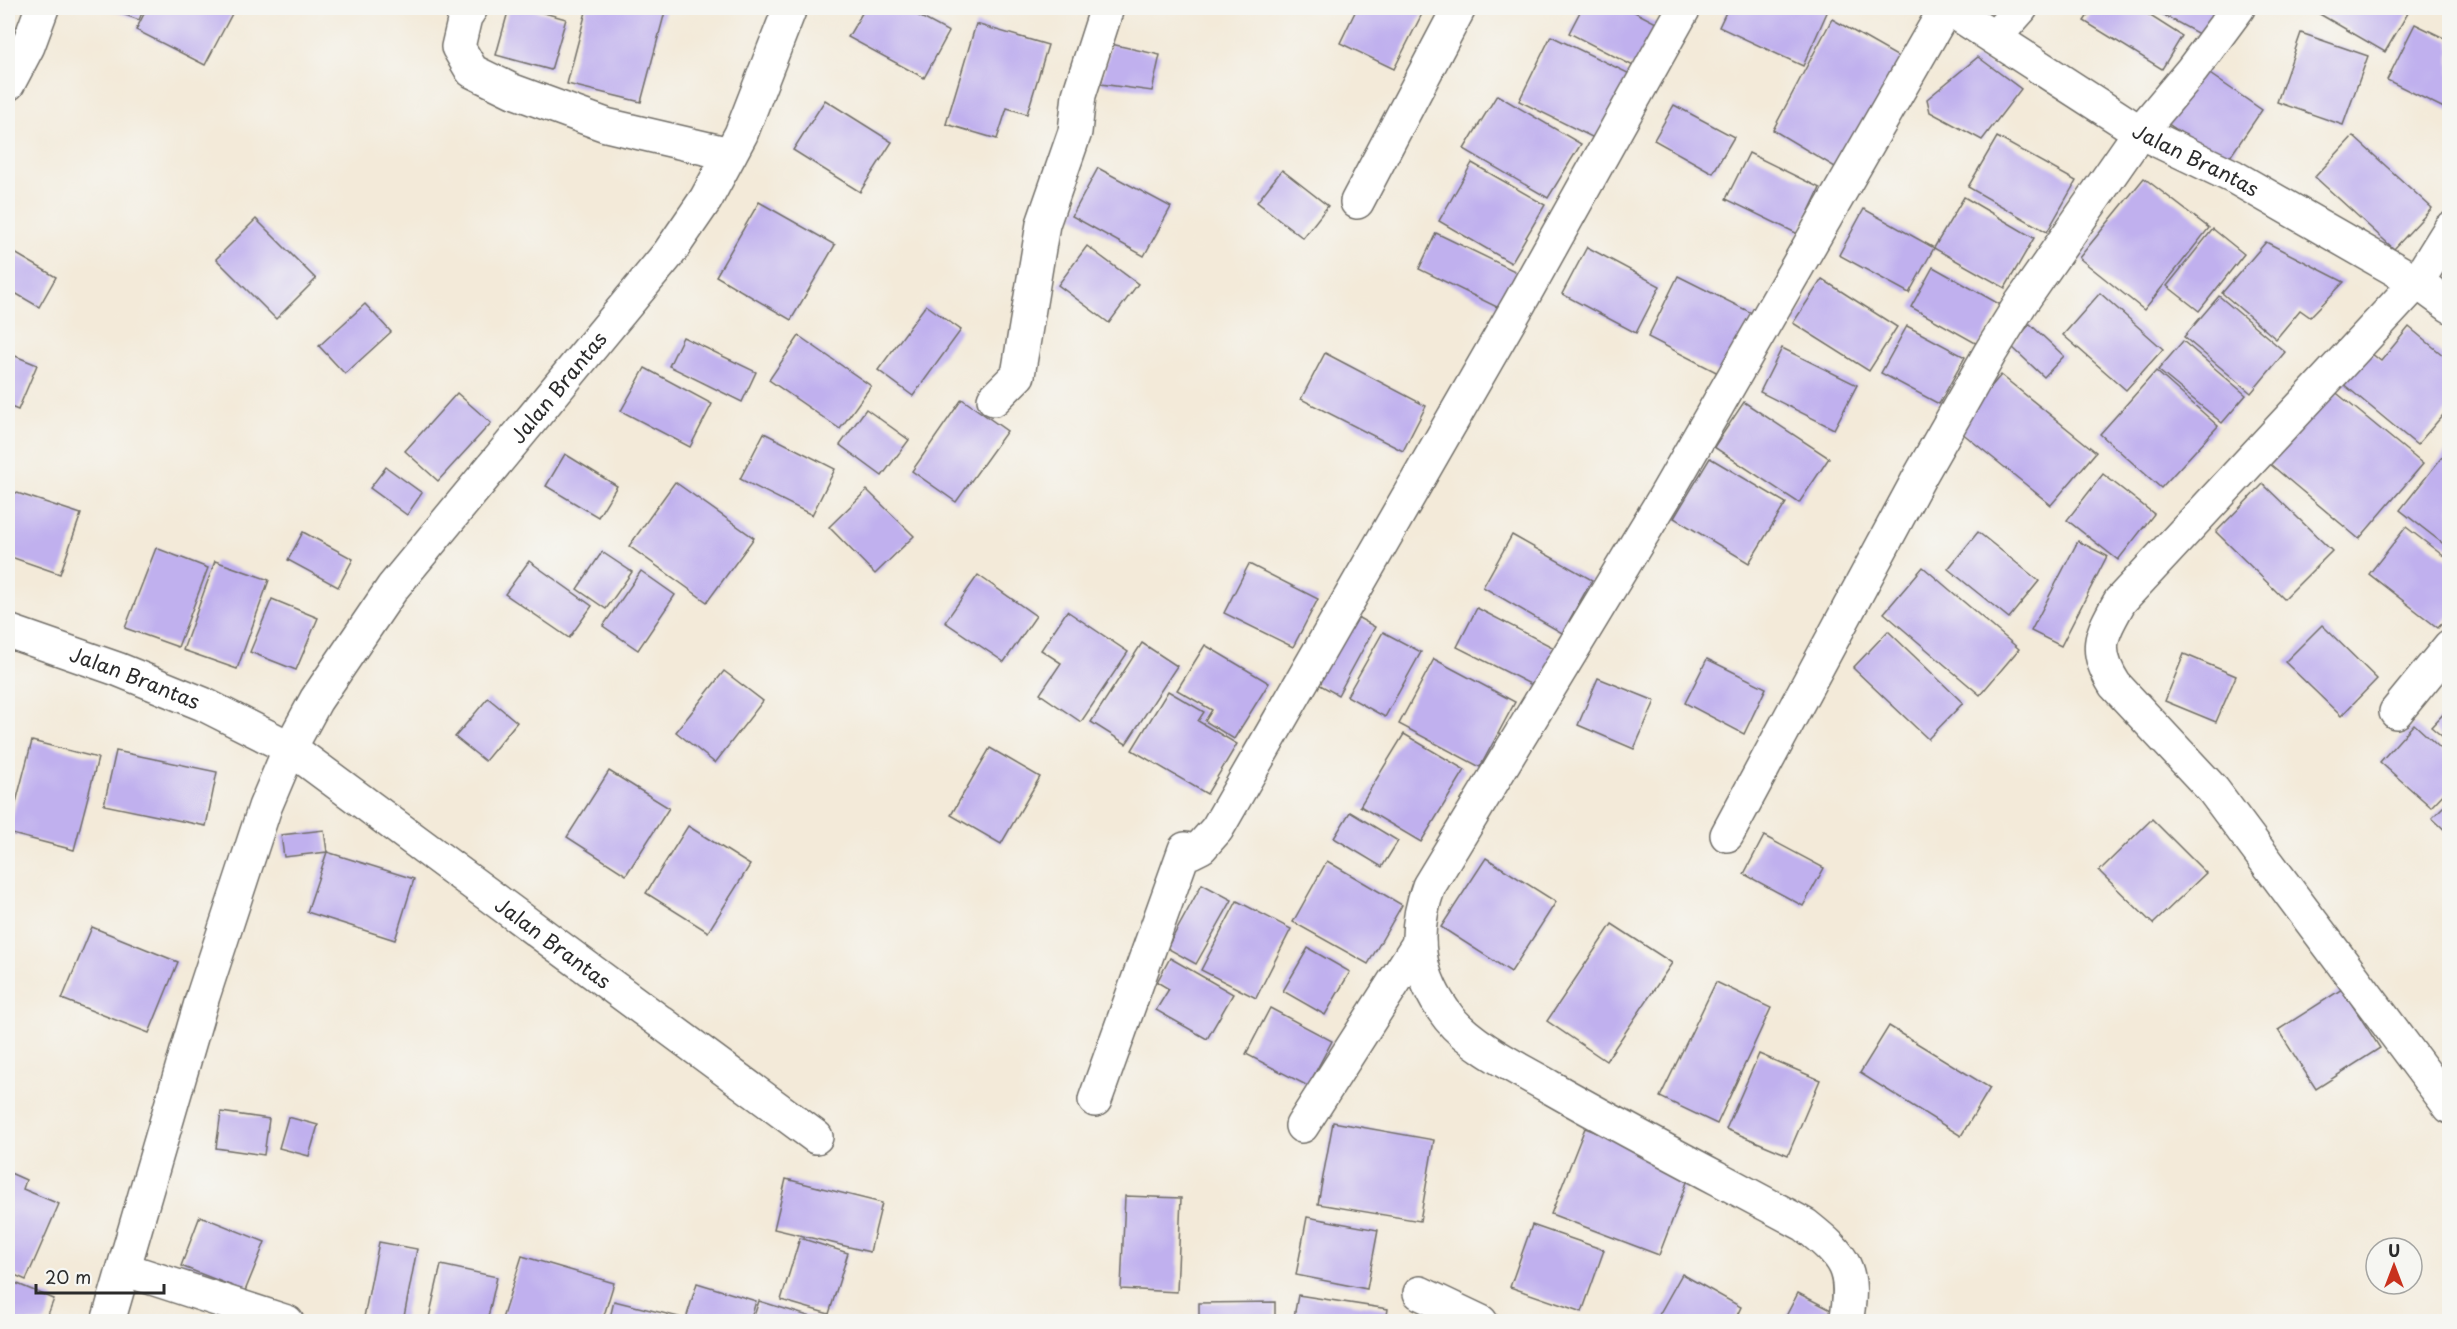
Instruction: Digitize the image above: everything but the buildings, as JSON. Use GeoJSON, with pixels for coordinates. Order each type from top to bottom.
{"type":"FeatureCollection","features":[{"type":"Feature","properties":{"kind":"street"},"geometry":{"type":"LineString","coordinates":[[8,84],[28,46],[42,8]]}},
{"type":"Feature","properties":{"kind":"street"},"geometry":{"type":"LineString","coordinates":[[471,8],[465,17],[458,47],[472,71],[482,77],[513,91],[606,124],[730,154]]}},
{"type":"Feature","properties":{"kind":"street","name":"Jalan Brantas"},"geometry":{"type":"LineString","coordinates":[[108,1322],[202,996],[261,818],[290,748],[316,700],[393,587],[669,253],[706,200],[741,134],[790,8]]}},
{"type":"Feature","properties":{"kind":"street"},"geometry":{"type":"LineString","coordinates":[[994,399],[1018,375],[1025,346],[1043,224],[1075,132],[1079,95],[1107,8]]}},
{"type":"Feature","properties":{"kind":"street"},"geometry":{"type":"LineString","coordinates":[[1357,202],[1459,8]]}},
{"type":"Feature","properties":{"kind":"street"},"geometry":{"type":"LineString","coordinates":[[1095,1100],[1185,849],[1191,852],[1201,847],[1217,829],[1519,304],[1684,8]]}},
{"type":"Feature","properties":{"kind":"street"},"geometry":{"type":"LineString","coordinates":[[1846,1322],[1850,1292],[1849,1277],[1841,1257],[1805,1225],[1497,1056],[1450,1020],[1426,980],[1419,943],[1419,914],[1429,886],[1663,500],[1947,8]]}},
{"type":"Feature","properties":{"kind":"street","name":"Jalan Brantas"},"geometry":{"type":"LineString","coordinates":[[1947,8],[2140,132],[2234,177],[2417,282],[2450,306]]}},
{"type":"Feature","properties":{"kind":"street"},"geometry":{"type":"LineString","coordinates":[[1995,37],[2021,8]]}},
{"type":"Feature","properties":{"kind":"street"},"geometry":{"type":"LineString","coordinates":[[1727,835],[1920,476],[1990,353],[2021,303],[2140,132],[2192,70],[2238,8]]}},
{"type":"Feature","properties":{"kind":"street"},"geometry":{"type":"LineString","coordinates":[[2450,229],[2417,282],[2120,601],[2101,637],[2105,669],[2115,685],[2213,790],[2450,1107]]}},
{"type":"Feature","properties":{"kind":"street","name":"Jalan Brantas"},"geometry":{"type":"LineString","coordinates":[[8,631],[117,669],[203,704],[290,748],[816,1137]]}},
{"type":"Feature","properties":{"kind":"street"},"geometry":{"type":"LineString","coordinates":[[2396,712],[2450,646]]}},
{"type":"Feature","properties":{"kind":"street"},"geometry":{"type":"LineString","coordinates":[[1302,1126],[1419,943]]}},
{"type":"Feature","properties":{"kind":"street"},"geometry":{"type":"LineString","coordinates":[[124,1269],[287,1322]]}},
{"type":"Feature","properties":{"kind":"street"},"geometry":{"type":"LineString","coordinates":[[1420,1293],[1481,1322]]}}]}
